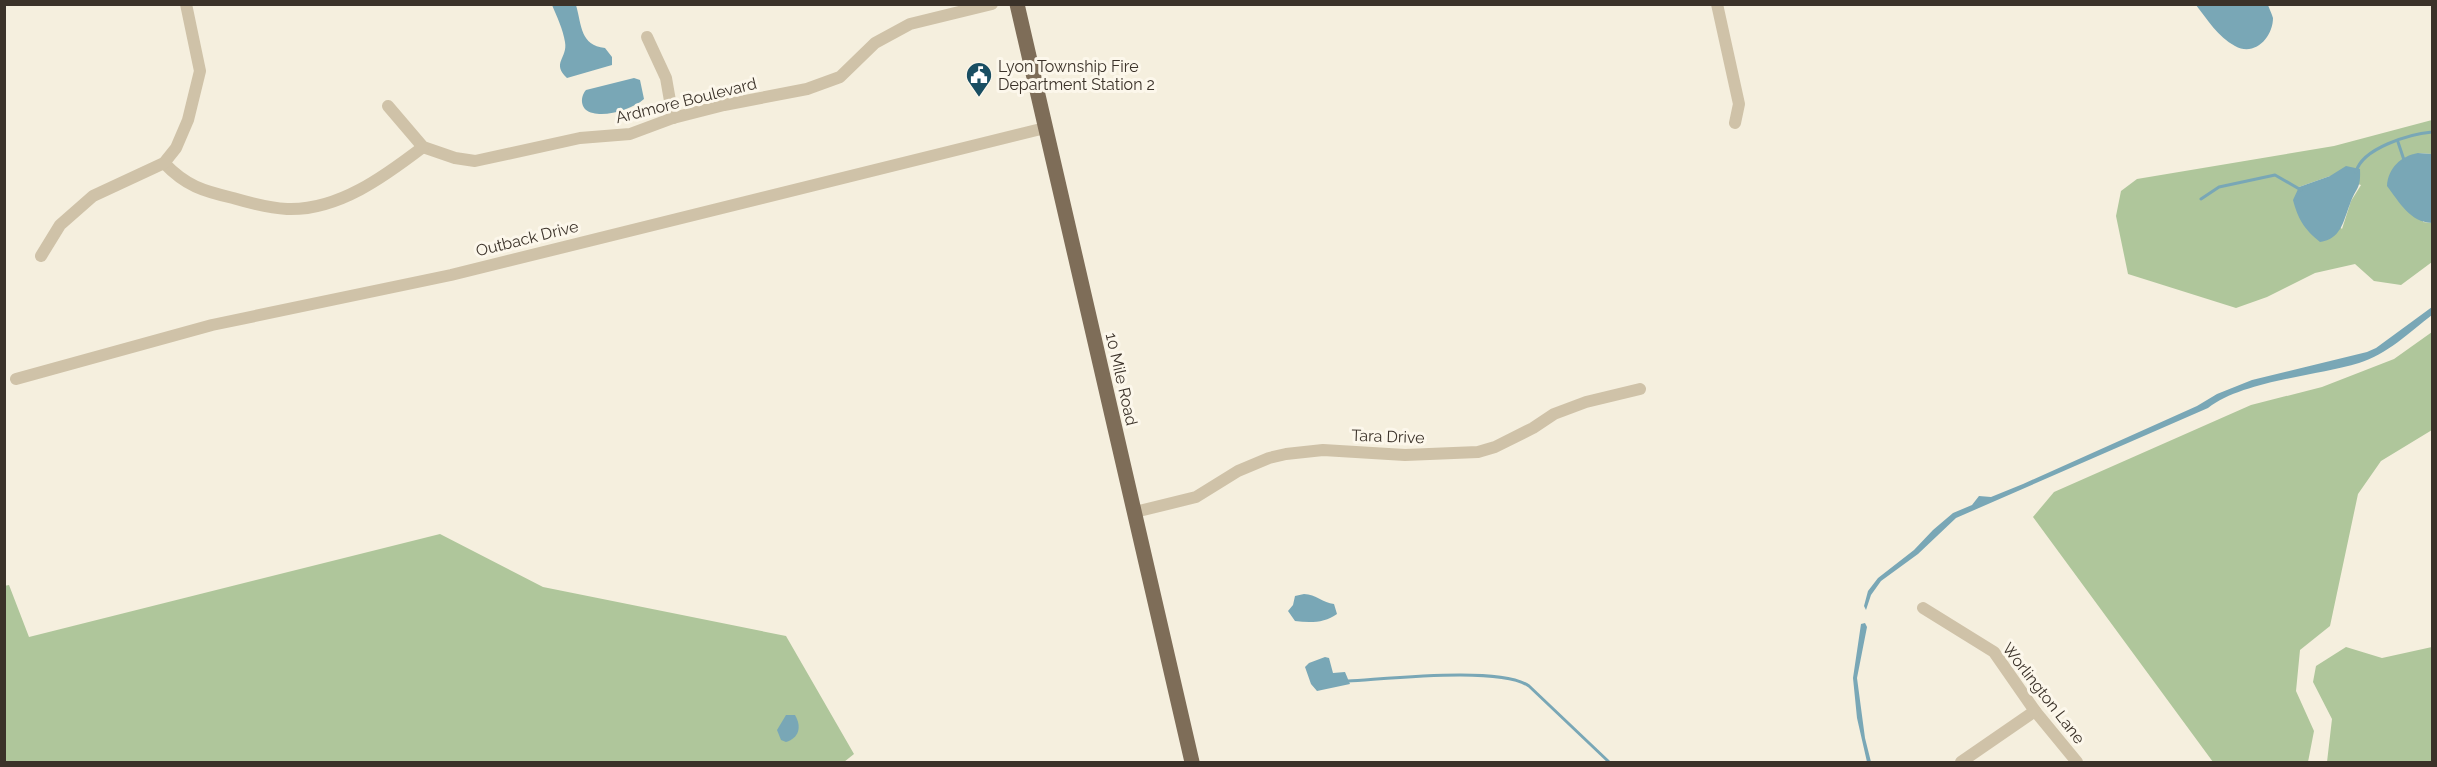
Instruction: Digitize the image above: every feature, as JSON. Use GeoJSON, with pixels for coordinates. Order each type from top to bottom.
{"type":"FeatureCollection","features":[{"type":"Feature","properties":{"kind":"main road","name":"10 Mile Road"},"geometry":{"type":"LineString","coordinates":[[1017,4],[1192,762]]}},
{"type":"Feature","properties":{"kind":"street"},"geometry":{"type":"LineString","coordinates":[[41,256],[60,225],[93,196],[164,163],[176,148],[188,120],[200,71],[186,4]]}},
{"type":"Feature","properties":{"kind":"street","name":"Ardmore Boulevard"},"geometry":{"type":"LineString","coordinates":[[423,147],[455,158],[475,161],[580,138],[630,134],[673,118],[724,105],[807,89],[840,77],[874,43],[910,24],[992,4]]}},
{"type":"Feature","properties":{"kind":"street"},"geometry":{"type":"LineString","coordinates":[[1717,4],[1739,104],[1736,123]]}},
{"type":"Feature","properties":{"kind":"street"},"geometry":{"type":"LineString","coordinates":[[646,37],[666,78],[673,118]]}},
{"type":"Feature","properties":{"kind":"street"},"geometry":{"type":"LineString","coordinates":[[164,163],[177,177],[201,190],[286,209],[310,208],[336,201],[392,170],[423,147],[388,106]]}},
{"type":"Feature","properties":{"kind":"street","name":"Outback Drive"},"geometry":{"type":"LineString","coordinates":[[16,379],[212,325],[451,275],[1045,128]]}},
{"type":"Feature","properties":{"kind":"street","name":"Tara Drive"},"geometry":{"type":"LineString","coordinates":[[1135,512],[1196,497],[1238,471],[1286,454],[1323,450],[1405,455],[1478,452],[1496,447],[1554,414],[1586,402],[1640,389]]}},
{"type":"Feature","properties":{"kind":"street","name":"Worlington Lane"},"geometry":{"type":"LineString","coordinates":[[1923,608],[1994,652],[2035,711],[2077,762]]}},
{"type":"Feature","properties":{"kind":"street"},"geometry":{"type":"LineString","coordinates":[[1961,762],[2035,711]]}},
{"type":"Feature","properties":{"kind":"green space"},"geometry":{"type":"Polygon","coordinates":[[[2432,120],[2432,154],[2418,153],[2423,222],[2432,223],[2432,262],[2401,285],[2374,281],[2355,264],[2315,273],[2267,297],[2236,308],[2128,274],[2116,216],[2121,191],[2137,179],[2334,146],[2432,120]],[[2330,176],[2299,187],[2342,229],[2351,201],[2361,185],[2330,176]]]}},
{"type":"Feature","properties":{"kind":"green space"},"geometry":{"type":"Polygon","coordinates":[[[2432,332],[2432,430],[2381,461],[2358,494],[2330,626],[2300,650],[2296,691],[2314,731],[2308,762],[2213,762],[2033,517],[2054,492],[2251,405],[2322,387],[2394,359],[2432,332]]]}},
{"type":"Feature","properties":{"kind":"green space"},"geometry":{"type":"Polygon","coordinates":[[[440,534],[543,587],[786,636],[854,754],[844,762],[5,762],[4,586],[9,585],[29,637],[440,534]]]}},
{"type":"Feature","properties":{"kind":"green space"},"geometry":{"type":"Polygon","coordinates":[[[2346,647],[2382,658],[2432,647],[2432,762],[2327,762],[2332,719],[2313,682],[2316,666],[2346,647]]]}},
{"type":"Feature","properties":{"kind":"water"},"geometry":{"type":"Polygon","coordinates":[[[552,5],[576,5],[586,39],[605,48],[612,57],[612,65],[567,78],[562,73],[560,64],[565,48],[564,37],[552,5]]]}},
{"type":"Feature","properties":{"kind":"water"},"geometry":{"type":"Polygon","coordinates":[[[2196,5],[2268,5],[2273,18],[2270,32],[2256,47],[2242,49],[2223,38],[2196,5]]]}},
{"type":"Feature","properties":{"kind":"water"},"geometry":{"type":"Polygon","coordinates":[[[634,78],[640,80],[644,99],[633,106],[620,111],[599,114],[589,112],[582,104],[582,97],[586,90],[634,78]]]}},
{"type":"Feature","properties":{"kind":"water"},"geometry":{"type":"Polygon","coordinates":[[[2418,153],[2432,154],[2432,223],[2424,222],[2412,215],[2401,205],[2387,186],[2396,164],[2418,153]]]}},
{"type":"Feature","properties":{"kind":"water"},"geometry":{"type":"Polygon","coordinates":[[[2346,166],[2360,169],[2359,185],[2340,229],[2333,237],[2320,242],[2302,223],[2293,200],[2299,187],[2330,176],[2346,166]]]}},
{"type":"Feature","properties":{"kind":"water"},"geometry":{"type":"Polygon","coordinates":[[[2432,307],[2432,315],[2379,355],[2342,368],[2280,380],[2240,391],[2208,408],[1956,518],[1918,554],[1881,581],[1871,595],[1866,610],[1864,606],[1868,591],[1878,578],[1914,550],[1953,513],[1972,505],[1979,496],[1991,497],[2023,484],[2252,380],[2367,352],[2376,348],[2432,307]]]}},
{"type":"Feature","properties":{"kind":"water"},"geometry":{"type":"Polygon","coordinates":[[[1304,594],[1334,604],[1337,614],[1317,622],[1295,621],[1288,611],[1293,605],[1295,596],[1304,594]]]}},
{"type":"Feature","properties":{"kind":"water"},"geometry":{"type":"Polygon","coordinates":[[[1865,623],[1867,627],[1857,678],[1865,738],[1871,762],[1867,762],[1857,718],[1853,678],[1861,624],[1865,623]]]}},
{"type":"Feature","properties":{"kind":"water"},"geometry":{"type":"Polygon","coordinates":[[[1325,657],[1329,658],[1333,673],[1345,672],[1350,684],[1317,691],[1311,684],[1305,667],[1325,657]]]}},
{"type":"Feature","properties":{"kind":"water"},"geometry":{"type":"Polygon","coordinates":[[[786,715],[795,715],[799,728],[794,738],[786,742],[781,740],[777,730],[786,715]]]}},
{"type":"Feature","properties":{"kind":"waterway"},"geometry":{"type":"LineString","coordinates":[[2356,172],[2360,163],[2377,149],[2400,139],[2432,132]]}},
{"type":"Feature","properties":{"kind":"waterway"},"geometry":{"type":"LineString","coordinates":[[2398,142],[2404,160]]}},
{"type":"Feature","properties":{"kind":"waterway"},"geometry":{"type":"LineString","coordinates":[[2201,199],[2219,187],[2275,175],[2301,190]]}},
{"type":"Feature","properties":{"kind":"waterway"},"geometry":{"type":"LineString","coordinates":[[1348,681],[1442,675],[1494,676],[1514,680],[1529,686],[1609,762]]}},
{"type":"Feature","properties":{"kind":"place","name":"Lyon Township Fire Department Station 2"},"geometry":{"type":"Point","coordinates":[979,98]}}]}
